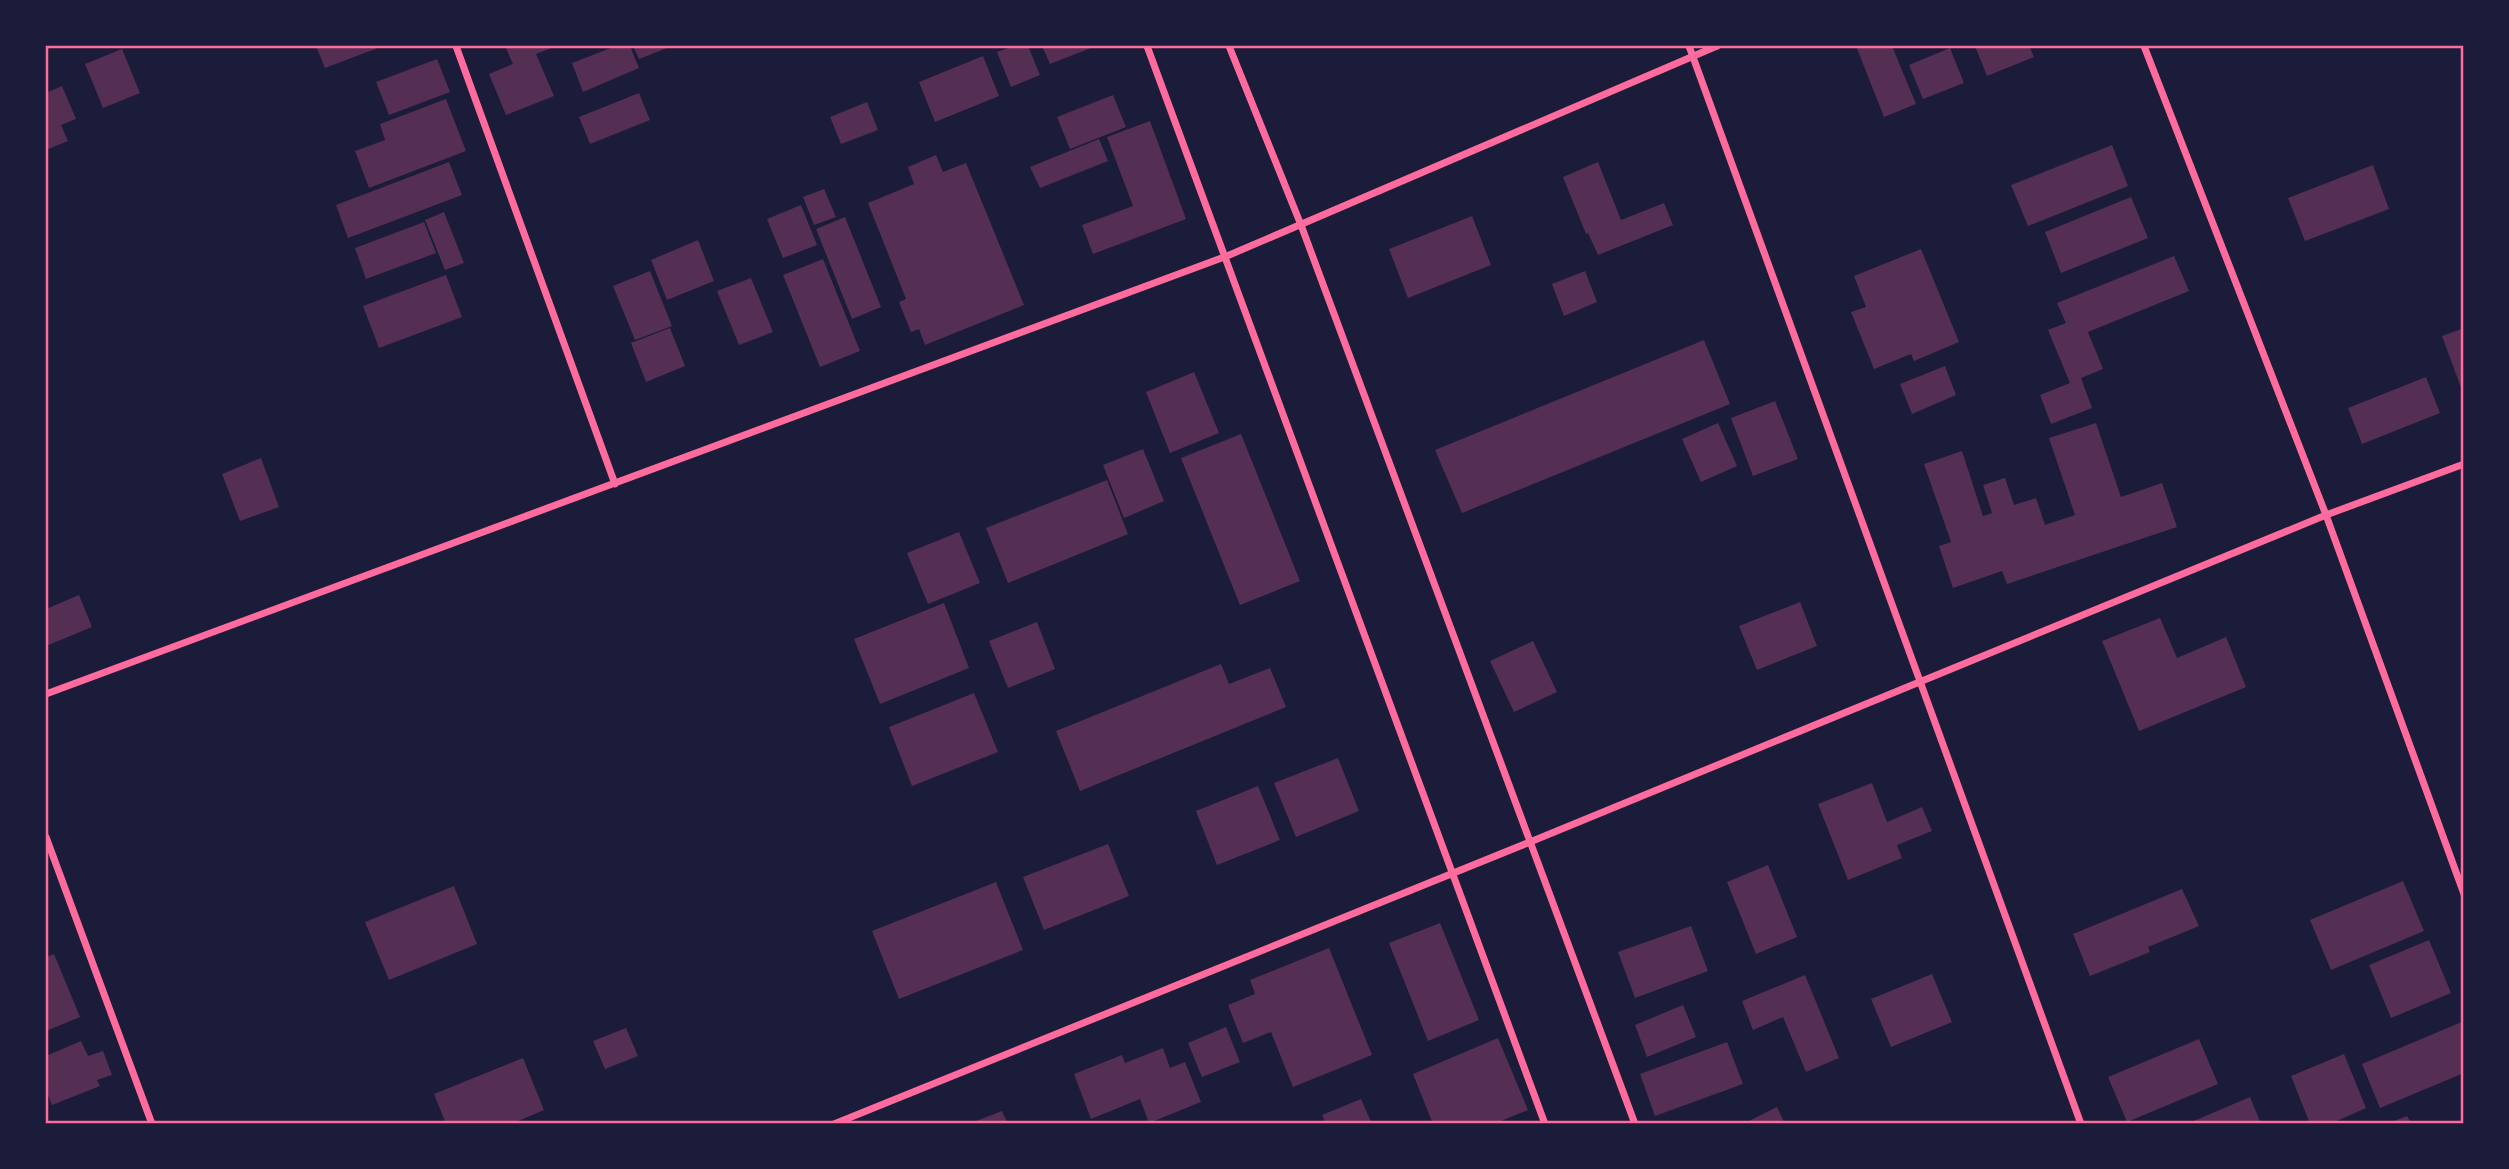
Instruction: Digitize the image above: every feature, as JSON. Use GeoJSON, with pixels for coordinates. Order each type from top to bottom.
{"type":"FeatureCollection","features":[{"type":"Feature","properties":{"kind":"street"},"geometry":{"type":"LineString","coordinates":[[456,46],[615,484]]}},
{"type":"Feature","properties":{"kind":"street"},"geometry":{"type":"LineString","coordinates":[[1147,46],[1227,256],[1545,1124]]}},
{"type":"Feature","properties":{"kind":"street"},"geometry":{"type":"LineString","coordinates":[[1229,46],[1301,225],[1635,1124]]}},
{"type":"Feature","properties":{"kind":"street"},"geometry":{"type":"LineString","coordinates":[[1689,46],[2081,1124]]}},
{"type":"Feature","properties":{"kind":"street"},"geometry":{"type":"LineString","coordinates":[[46,694],[1227,256],[1717,46]]}},
{"type":"Feature","properties":{"kind":"street"},"geometry":{"type":"LineString","coordinates":[[2144,46],[2326,514],[2463,894]]}},
{"type":"Feature","properties":{"kind":"street"},"geometry":{"type":"LineString","coordinates":[[834,1124],[848,1121],[2326,514],[2463,464]]}},
{"type":"Feature","properties":{"kind":"street"},"geometry":{"type":"LineString","coordinates":[[46,837],[152,1124]]}},
{"type":"Feature","properties":{"kind":"building"},"geometry":{"type":"Polygon","coordinates":[[[316,46],[383,46],[325,68],[316,46]]]}},
{"type":"Feature","properties":{"kind":"building"},"geometry":{"type":"Polygon","coordinates":[[[505,46],[556,46],[536,54],[554,96],[506,115],[489,74],[513,64],[505,46]]]}},
{"type":"Feature","properties":{"kind":"building"},"geometry":{"type":"Polygon","coordinates":[[[616,46],[630,46],[639,68],[583,92],[572,63],[616,46]]]}},
{"type":"Feature","properties":{"kind":"building"},"geometry":{"type":"Polygon","coordinates":[[[633,46],[672,46],[639,59],[633,46]]]}},
{"type":"Feature","properties":{"kind":"building"},"geometry":{"type":"Polygon","coordinates":[[[1014,46],[1028,46],[1040,75],[1011,87],[997,52],[1014,46]]]}},
{"type":"Feature","properties":{"kind":"building"},"geometry":{"type":"Polygon","coordinates":[[[1042,46],[1096,46],[1050,64],[1042,46]]]}},
{"type":"Feature","properties":{"kind":"building"},"geometry":{"type":"Polygon","coordinates":[[[1856,46],[1892,46],[1916,104],[1884,117],[1856,46]]]}},
{"type":"Feature","properties":{"kind":"building"},"geometry":{"type":"Polygon","coordinates":[[[1975,46],[2029,46],[2034,57],[1987,76],[1975,46]]]}},
{"type":"Feature","properties":{"kind":"building"},"geometry":{"type":"Polygon","coordinates":[[[1950,48],[1964,83],[1923,99],[1909,65],[1950,48]]]}},
{"type":"Feature","properties":{"kind":"building"},"geometry":{"type":"Polygon","coordinates":[[[122,49],[140,93],[103,108],[85,64],[122,49]]]}},
{"type":"Feature","properties":{"kind":"building"},"geometry":{"type":"Polygon","coordinates":[[[983,56],[999,96],[935,122],[919,82],[983,56]]]}},
{"type":"Feature","properties":{"kind":"building"},"geometry":{"type":"Polygon","coordinates":[[[437,59],[450,92],[389,115],[376,82],[437,59]]]}},
{"type":"Feature","properties":{"kind":"building"},"geometry":{"type":"Polygon","coordinates":[[[62,86],[76,119],[61,125],[68,141],[46,150],[46,93],[62,86]]]}},
{"type":"Feature","properties":{"kind":"building"},"geometry":{"type":"Polygon","coordinates":[[[639,93],[650,120],[590,144],[579,117],[639,93]]]}},
{"type":"Feature","properties":{"kind":"building"},"geometry":{"type":"Polygon","coordinates":[[[1113,95],[1126,127],[1070,149],[1057,117],[1113,95]]]}},
{"type":"Feature","properties":{"kind":"building"},"geometry":{"type":"Polygon","coordinates":[[[446,99],[466,151],[369,188],[355,151],[385,140],[380,124],[446,99]]]}},
{"type":"Feature","properties":{"kind":"building"},"geometry":{"type":"Polygon","coordinates":[[[867,102],[878,130],[841,144],[830,117],[867,102]]]}},
{"type":"Feature","properties":{"kind":"building"},"geometry":{"type":"Polygon","coordinates":[[[1150,121],[1186,219],[1093,254],[1082,225],[1133,206],[1107,137],[1150,121]]]}},
{"type":"Feature","properties":{"kind":"building"},"geometry":{"type":"Polygon","coordinates":[[[1099,139],[1108,161],[1040,188],[1030,167],[1099,139]]]}},
{"type":"Feature","properties":{"kind":"building"},"geometry":{"type":"Polygon","coordinates":[[[2112,145],[2128,186],[2028,226],[2011,185],[2112,145]]]}},
{"type":"Feature","properties":{"kind":"building"},"geometry":{"type":"Polygon","coordinates":[[[936,155],[943,172],[966,163],[1024,305],[925,345],[919,329],[911,332],[899,302],[906,299],[868,203],[914,184],[908,167],[936,155]]]}},
{"type":"Feature","properties":{"kind":"building"},"geometry":{"type":"Polygon","coordinates":[[[449,162],[462,195],[348,238],[336,205],[449,162]]]}},
{"type":"Feature","properties":{"kind":"building"},"geometry":{"type":"Polygon","coordinates":[[[1598,162],[1621,220],[1664,203],[1673,225],[1598,255],[1588,233],[1586,234],[1563,177],[1598,162]]]}},
{"type":"Feature","properties":{"kind":"building"},"geometry":{"type":"Polygon","coordinates":[[[2373,165],[2389,209],[2305,241],[2288,198],[2373,165]]]}},
{"type":"Feature","properties":{"kind":"building"},"geometry":{"type":"Polygon","coordinates":[[[824,189],[836,217],[814,225],[803,197],[824,189]]]}},
{"type":"Feature","properties":{"kind":"building"},"geometry":{"type":"Polygon","coordinates":[[[2131,197],[2148,238],[2061,273],[2045,232],[2131,197]]]}},
{"type":"Feature","properties":{"kind":"building"},"geometry":{"type":"Polygon","coordinates":[[[801,205],[817,245],[783,258],[767,219],[801,205]]]}},
{"type":"Feature","properties":{"kind":"building"},"geometry":{"type":"Polygon","coordinates":[[[444,212],[464,263],[445,270],[425,220],[444,212]]]}},
{"type":"Feature","properties":{"kind":"building"},"geometry":{"type":"Polygon","coordinates":[[[1472,216],[1491,265],[1408,298],[1389,249],[1472,216]]]}},
{"type":"Feature","properties":{"kind":"building"},"geometry":{"type":"Polygon","coordinates":[[[845,217],[881,307],[852,319],[816,229],[845,217]]]}},
{"type":"Feature","properties":{"kind":"building"},"geometry":{"type":"Polygon","coordinates":[[[424,222],[436,253],[366,279],[355,248],[424,222]]]}},
{"type":"Feature","properties":{"kind":"building"},"geometry":{"type":"Polygon","coordinates":[[[698,240],[714,281],[667,300],[651,260],[698,240]]]}},
{"type":"Feature","properties":{"kind":"building"},"geometry":{"type":"Polygon","coordinates":[[[1921,249],[1959,342],[1914,361],[1911,354],[1874,369],[1851,312],[1866,307],[1854,276],[1921,249]]]}},
{"type":"Feature","properties":{"kind":"building"},"geometry":{"type":"Polygon","coordinates":[[[2174,256],[2189,291],[2088,332],[2103,369],[2081,378],[2092,408],[2051,424],[2040,395],[2070,383],[2048,330],[2066,323],[2057,303],[2174,256]]]}},
{"type":"Feature","properties":{"kind":"building"},"geometry":{"type":"Polygon","coordinates":[[[823,259],[860,351],[820,367],[783,275],[823,259]]]}},
{"type":"Feature","properties":{"kind":"building"},"geometry":{"type":"Polygon","coordinates":[[[650,271],[672,326],[635,340],[613,286],[650,271]]]}},
{"type":"Feature","properties":{"kind":"building"},"geometry":{"type":"Polygon","coordinates":[[[1585,271],[1597,302],[1564,316],[1552,284],[1585,271]]]}},
{"type":"Feature","properties":{"kind":"building"},"geometry":{"type":"Polygon","coordinates":[[[446,275],[462,317],[379,348],[363,306],[446,275]]]}},
{"type":"Feature","properties":{"kind":"building"},"geometry":{"type":"Polygon","coordinates":[[[751,278],[773,332],[739,345],[717,291],[751,278]]]}},
{"type":"Feature","properties":{"kind":"building"},"geometry":{"type":"Polygon","coordinates":[[[670,328],[685,366],[646,382],[631,343],[670,328]]]}},
{"type":"Feature","properties":{"kind":"building"},"geometry":{"type":"Polygon","coordinates":[[[2464,328],[2464,393],[2463,393],[2442,336],[2464,328]]]}},
{"type":"Feature","properties":{"kind":"building"},"geometry":{"type":"Polygon","coordinates":[[[1704,340],[1730,404],[1462,513],[1435,450],[1704,340]]]}},
{"type":"Feature","properties":{"kind":"building"},"geometry":{"type":"Polygon","coordinates":[[[1945,366],[1956,395],[1912,414],[1900,384],[1945,366]]]}},
{"type":"Feature","properties":{"kind":"building"},"geometry":{"type":"Polygon","coordinates":[[[1194,372],[1219,433],[1170,453],[1146,392],[1194,372]]]}},
{"type":"Feature","properties":{"kind":"building"},"geometry":{"type":"Polygon","coordinates":[[[2426,377],[2440,413],[2362,444],[2348,408],[2426,377]]]}},
{"type":"Feature","properties":{"kind":"building"},"geometry":{"type":"Polygon","coordinates":[[[1775,401],[1798,459],[1753,476],[1731,418],[1775,401]]]}},
{"type":"Feature","properties":{"kind":"building"},"geometry":{"type":"Polygon","coordinates":[[[1718,423],[1737,466],[1701,482],[1682,439],[1718,423]]]}},
{"type":"Feature","properties":{"kind":"building"},"geometry":{"type":"Polygon","coordinates":[[[2096,423],[2121,497],[2162,483],[2177,527],[2007,584],[2002,571],[1953,588],[1939,546],[1951,542],[1924,464],[1962,451],[1983,516],[1992,513],[1983,485],[2005,478],[2014,505],[2036,498],[2045,525],[2075,515],[2049,438],[2096,423]]]}},
{"type":"Feature","properties":{"kind":"building"},"geometry":{"type":"Polygon","coordinates":[[[1241,434],[1300,581],[1240,605],[1181,458],[1241,434]]]}},
{"type":"Feature","properties":{"kind":"building"},"geometry":{"type":"Polygon","coordinates":[[[1143,449],[1164,501],[1124,518],[1103,465],[1143,449]]]}},
{"type":"Feature","properties":{"kind":"building"},"geometry":{"type":"Polygon","coordinates":[[[261,458],[279,507],[240,521],[222,474],[261,458]]]}},
{"type":"Feature","properties":{"kind":"building"},"geometry":{"type":"Polygon","coordinates":[[[1107,480],[1128,534],[1008,583],[986,528],[1107,480]]]}},
{"type":"Feature","properties":{"kind":"building"},"geometry":{"type":"Polygon","coordinates":[[[959,532],[980,583],[928,604],[907,553],[959,532]]]}},
{"type":"Feature","properties":{"kind":"building"},"geometry":{"type":"Polygon","coordinates":[[[79,595],[92,627],[46,646],[46,609],[79,595]]]}},
{"type":"Feature","properties":{"kind":"building"},"geometry":{"type":"Polygon","coordinates":[[[1800,602],[1817,646],[1757,670],[1739,626],[1800,602]]]}},
{"type":"Feature","properties":{"kind":"building"},"geometry":{"type":"Polygon","coordinates":[[[944,603],[969,668],[880,704],[854,639],[944,603]]]}},
{"type":"Feature","properties":{"kind":"building"},"geometry":{"type":"Polygon","coordinates":[[[2160,618],[2177,658],[2226,637],[2246,687],[2139,731],[2102,641],[2160,618]]]}},
{"type":"Feature","properties":{"kind":"building"},"geometry":{"type":"Polygon","coordinates":[[[1037,622],[1055,669],[1008,688],[989,641],[1037,622]]]}},
{"type":"Feature","properties":{"kind":"building"},"geometry":{"type":"Polygon","coordinates":[[[1533,641],[1557,692],[1514,712],[1490,661],[1533,641]]]}},
{"type":"Feature","properties":{"kind":"building"},"geometry":{"type":"Polygon","coordinates":[[[1221,664],[1229,684],[1270,668],[1286,707],[1080,791],[1056,731],[1221,664]]]}},
{"type":"Feature","properties":{"kind":"building"},"geometry":{"type":"Polygon","coordinates":[[[974,693],[998,752],[912,786],[889,727],[974,693]]]}},
{"type":"Feature","properties":{"kind":"building"},"geometry":{"type":"Polygon","coordinates":[[[1338,758],[1359,811],[1296,837],[1274,783],[1338,758]]]}},
{"type":"Feature","properties":{"kind":"building"},"geometry":{"type":"Polygon","coordinates":[[[1872,783],[1887,822],[1922,807],[1932,831],[1897,845],[1902,858],[1848,880],[1818,804],[1872,783]]]}},
{"type":"Feature","properties":{"kind":"building"},"geometry":{"type":"Polygon","coordinates":[[[1258,786],[1280,840],[1217,865],[1196,811],[1258,786]]]}},
{"type":"Feature","properties":{"kind":"building"},"geometry":{"type":"Polygon","coordinates":[[[1108,844],[1129,896],[1044,930],[1023,877],[1108,844]]]}},
{"type":"Feature","properties":{"kind":"building"},"geometry":{"type":"Polygon","coordinates":[[[1768,865],[1797,937],[1756,954],[1727,882],[1768,865]]]}},
{"type":"Feature","properties":{"kind":"building"},"geometry":{"type":"Polygon","coordinates":[[[2403,881],[2424,931],[2331,970],[2310,920],[2403,881]]]}},
{"type":"Feature","properties":{"kind":"building"},"geometry":{"type":"Polygon","coordinates":[[[996,882],[1023,950],[899,999],[872,931],[996,882]]]}},
{"type":"Feature","properties":{"kind":"building"},"geometry":{"type":"Polygon","coordinates":[[[454,886],[477,944],[389,980],[365,922],[454,886]]]}},
{"type":"Feature","properties":{"kind":"building"},"geometry":{"type":"Polygon","coordinates":[[[2182,889],[2199,926],[2148,947],[2150,952],[2090,976],[2073,934],[2182,889]]]}},
{"type":"Feature","properties":{"kind":"building"},"geometry":{"type":"Polygon","coordinates":[[[1440,923],[1479,1020],[1428,1041],[1389,943],[1440,923]]]}},
{"type":"Feature","properties":{"kind":"building"},"geometry":{"type":"Polygon","coordinates":[[[1691,926],[1708,971],[1635,998],[1618,952],[1691,926]]]}},
{"type":"Feature","properties":{"kind":"building"},"geometry":{"type":"Polygon","coordinates":[[[2429,940],[2451,993],[2391,1018],[2369,965],[2429,940]]]}},
{"type":"Feature","properties":{"kind":"building"},"geometry":{"type":"Polygon","coordinates":[[[1329,948],[1372,1055],[1293,1087],[1271,1032],[1243,1043],[1228,1005],[1255,994],[1250,980],[1329,948]]]}},
{"type":"Feature","properties":{"kind":"building"},"geometry":{"type":"Polygon","coordinates":[[[54,954],[80,1017],[46,1031],[46,957],[54,954]]]}},
{"type":"Feature","properties":{"kind":"building"},"geometry":{"type":"Polygon","coordinates":[[[1932,974],[1952,1022],[1891,1047],[1871,999],[1932,974]]]}},
{"type":"Feature","properties":{"kind":"building"},"geometry":{"type":"Polygon","coordinates":[[[1805,975],[1839,1058],[1806,1072],[1783,1017],[1753,1030],[1742,1001],[1805,975]]]}},
{"type":"Feature","properties":{"kind":"building"},"geometry":{"type":"Polygon","coordinates":[[[1683,1005],[1696,1037],[1647,1057],[1635,1025],[1683,1005]]]}},
{"type":"Feature","properties":{"kind":"building"},"geometry":{"type":"Polygon","coordinates":[[[2464,1021],[2464,1073],[2380,1108],[2362,1064],[2464,1021]]]}},
{"type":"Feature","properties":{"kind":"building"},"geometry":{"type":"Polygon","coordinates":[[[1226,1027],[1240,1062],[1202,1077],[1188,1043],[1226,1027]]]}},
{"type":"Feature","properties":{"kind":"building"},"geometry":{"type":"Polygon","coordinates":[[[626,1028],[638,1056],[605,1069],[593,1041],[626,1028]]]}},
{"type":"Feature","properties":{"kind":"building"},"geometry":{"type":"Polygon","coordinates":[[[1498,1038],[1528,1110],[1501,1121],[1502,1124],[1433,1124],[1413,1074],[1498,1038]]]}},
{"type":"Feature","properties":{"kind":"building"},"geometry":{"type":"Polygon","coordinates":[[[2199,1039],[2218,1084],[2127,1122],[2108,1077],[2199,1039]]]}},
{"type":"Feature","properties":{"kind":"building"},"geometry":{"type":"Polygon","coordinates":[[[81,1041],[88,1056],[103,1051],[112,1075],[97,1080],[100,1086],[52,1105],[46,1090],[46,1056],[81,1041]]]}},
{"type":"Feature","properties":{"kind":"building"},"geometry":{"type":"Polygon","coordinates":[[[1727,1042],[1743,1084],[1655,1116],[1640,1074],[1727,1042]]]}},
{"type":"Feature","properties":{"kind":"building"},"geometry":{"type":"Polygon","coordinates":[[[1163,1048],[1170,1068],[1185,1062],[1201,1102],[1149,1123],[1140,1099],[1091,1119],[1074,1074],[1122,1055],[1125,1063],[1163,1048]]]}},
{"type":"Feature","properties":{"kind":"building"},"geometry":{"type":"Polygon","coordinates":[[[2344,1054],[2366,1108],[2330,1124],[2310,1124],[2291,1076],[2344,1054]]]}},
{"type":"Feature","properties":{"kind":"building"},"geometry":{"type":"Polygon","coordinates":[[[523,1058],[544,1110],[511,1124],[446,1124],[434,1094],[523,1058]]]}},
{"type":"Feature","properties":{"kind":"building"},"geometry":{"type":"Polygon","coordinates":[[[2250,1097],[2261,1124],[2189,1124],[2189,1123],[2250,1097]]]}},
{"type":"Feature","properties":{"kind":"building"},"geometry":{"type":"Polygon","coordinates":[[[1361,1099],[1372,1124],[1326,1124],[1322,1115],[1361,1099]]]}},
{"type":"Feature","properties":{"kind":"building"},"geometry":{"type":"Polygon","coordinates":[[[1777,1107],[1785,1124],[1743,1124],[1777,1107]]]}},
{"type":"Feature","properties":{"kind":"building"},"geometry":{"type":"Polygon","coordinates":[[[1002,1111],[1008,1124],[971,1124],[971,1123],[1002,1111]]]}},
{"type":"Feature","properties":{"kind":"building"},"geometry":{"type":"Polygon","coordinates":[[[2407,1116],[2411,1123],[2389,1123],[2407,1116]]]}}]}
